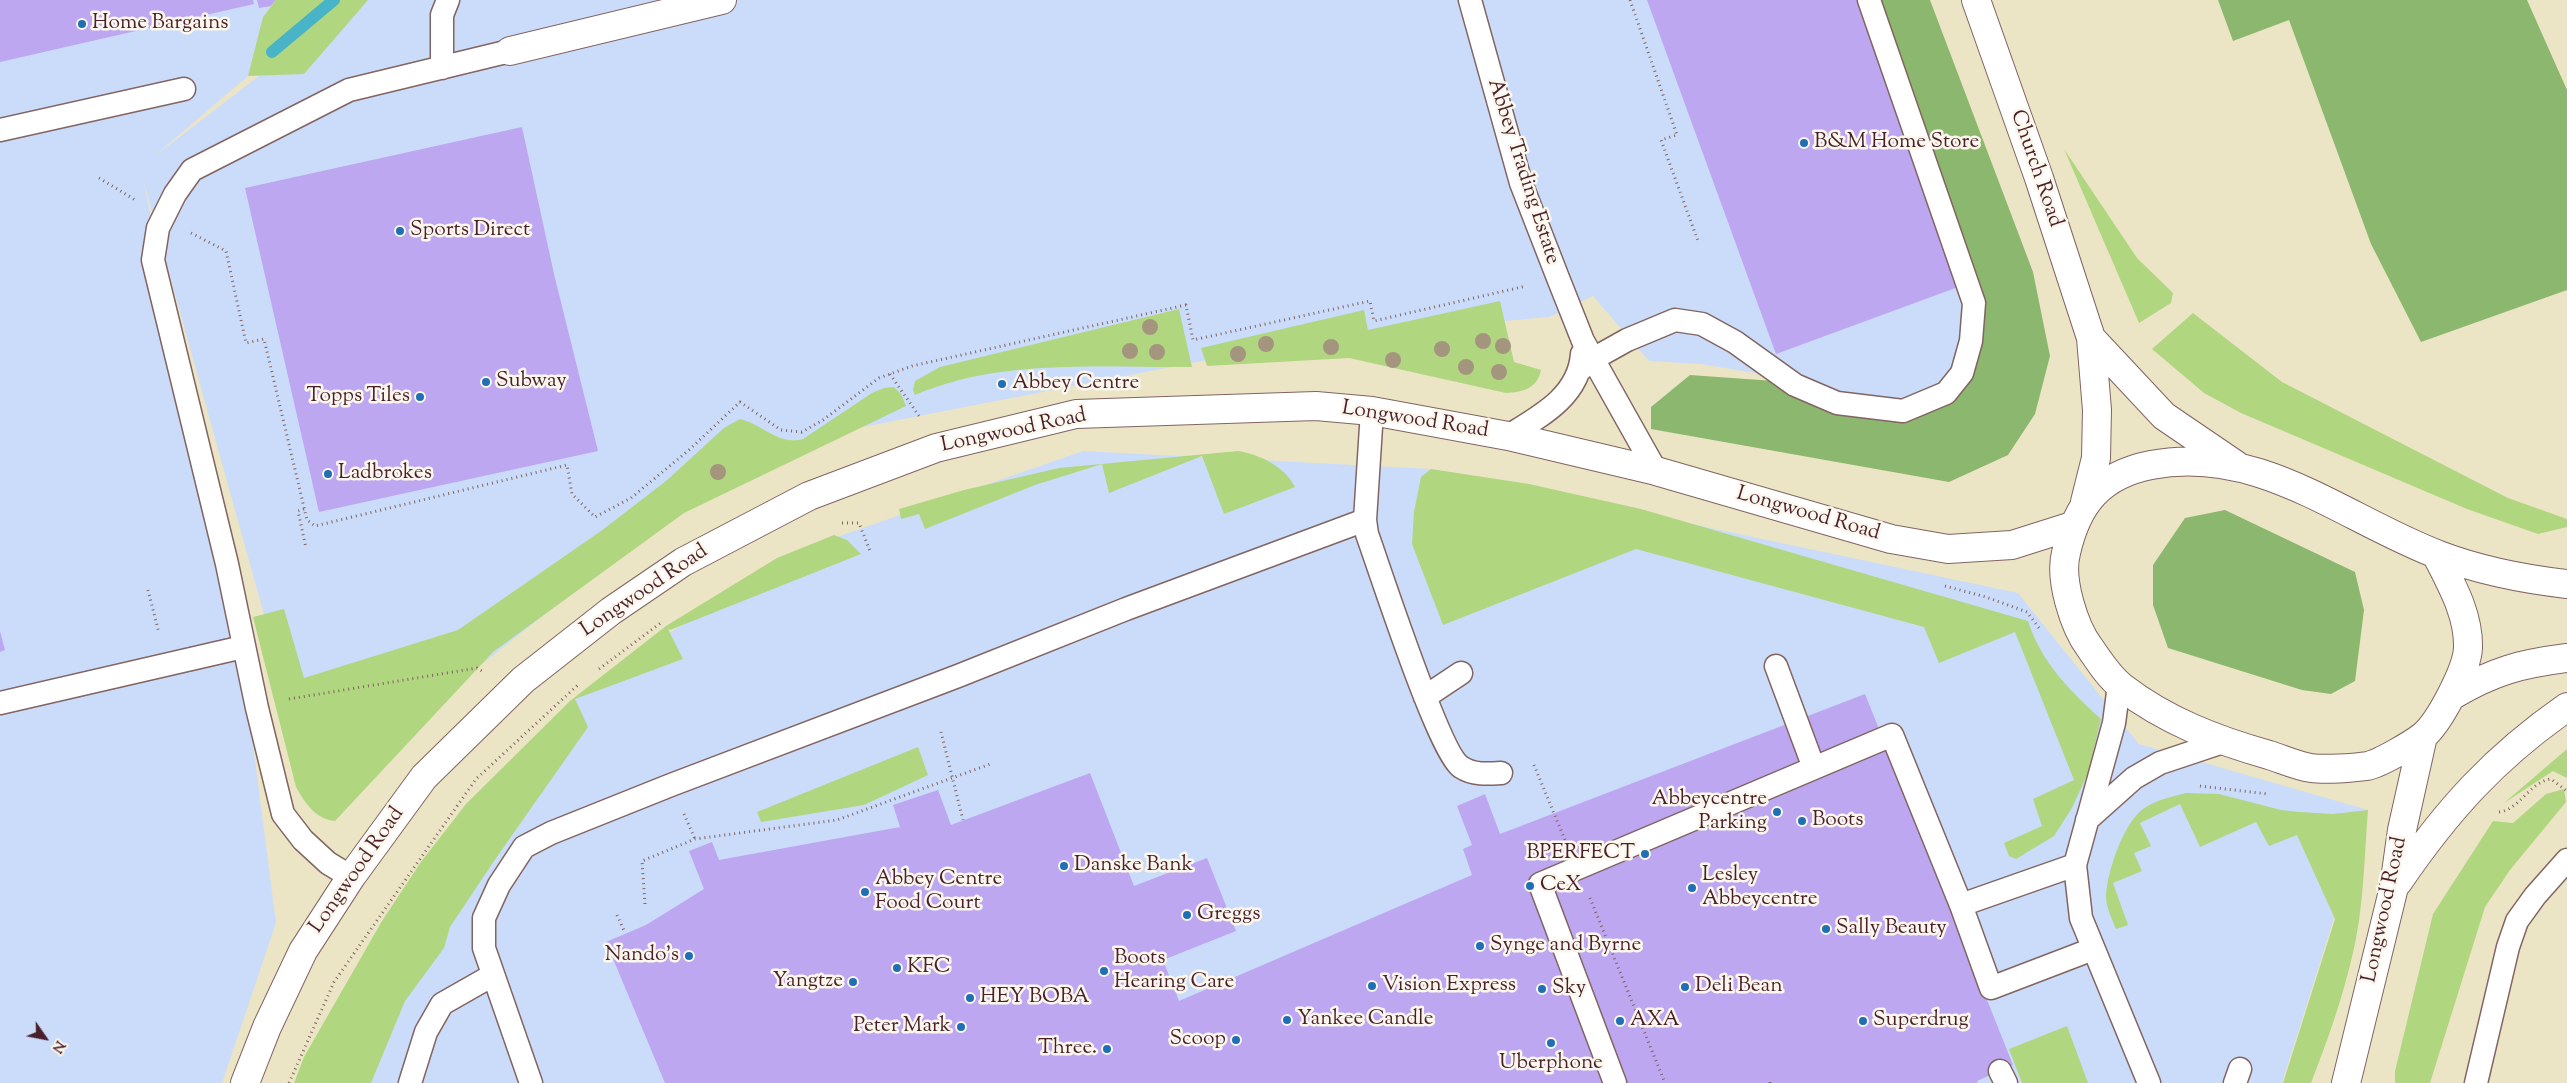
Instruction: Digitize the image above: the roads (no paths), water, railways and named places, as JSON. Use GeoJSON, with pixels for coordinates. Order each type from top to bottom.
{"type":"FeatureCollection","features":[{"type":"Feature","properties":{"kind":"street"},"geometry":{"type":"LineString","coordinates":[[510,51],[722,0]]}},
{"type":"Feature","properties":{"kind":"street","name":"Church Road"},"geometry":{"type":"LineString","coordinates":[[1976,0],[2039,178],[2091,338],[2097,420],[2096,458],[2085,502]]}},
{"type":"Feature","properties":{"kind":"street","name":"Church Road"},"geometry":{"type":"LineString","coordinates":[[2091,338],[2164,416],[2239,466]]}},
{"type":"Feature","properties":{"kind":"street","name":"Longwood Road"},"geometry":{"type":"LineString","coordinates":[[245,1083],[267,1027],[303,951],[351,877],[424,777],[523,680],[611,611],[683,562],[810,496],[936,448],[1076,414],[1316,406],[1372,411],[1508,436],[1656,471],[1891,539],[1948,549],[2012,546],[2072,526]]}},
{"type":"Feature","properties":{"kind":"street"},"geometry":{"type":"LineString","coordinates":[[2436,554],[2456,594],[2466,623],[2468,651],[2453,695],[2424,736],[2370,766],[2312,768],[2223,742],[2168,718],[2119,685],[2080,635],[2068,592],[2064,559],[2072,526],[2085,502],[2110,480],[2133,469],[2179,460],[2239,466],[2292,485],[2436,554],[2488,572],[2567,584]]}},
{"type":"Feature","properties":{"kind":"street"},"geometry":{"type":"LineString","coordinates":[[2453,695],[2483,677],[2529,663],[2567,658]]}},
{"type":"Feature","properties":{"kind":"street"},"geometry":{"type":"LineString","coordinates":[[2394,887],[2434,830],[2484,775],[2535,729],[2567,707]]}},
{"type":"Feature","properties":{"kind":"street","name":"Longwood Road"},"geometry":{"type":"LineString","coordinates":[[2346,1083],[2394,887],[2402,830],[2424,736]]}},
{"type":"Feature","properties":{"kind":"lane"},"geometry":{"type":"LineString","coordinates":[[442,68],[442,15],[448,0]]}},
{"type":"Feature","properties":{"kind":"lane","name":"Abbey Trading Estate"},"geometry":{"type":"LineString","coordinates":[[1470,0],[1522,183],[1586,356],[1656,471]]}},
{"type":"Feature","properties":{"kind":"lane"},"geometry":{"type":"LineString","coordinates":[[1508,436],[1546,412],[1567,394],[1586,356],[1675,320],[1702,324],[1735,342],[1794,385],[1837,403],[1903,411],[1946,393],[1962,373],[1971,341],[1974,304],[1869,0]]}},
{"type":"Feature","properties":{"kind":"lane"},"geometry":{"type":"LineString","coordinates":[[351,877],[328,863],[303,840],[283,814],[243,647],[227,564],[153,260],[158,228],[175,194],[192,170],[349,90],[510,51]]}},
{"type":"Feature","properties":{"kind":"lane"},"geometry":{"type":"LineString","coordinates":[[0,130],[184,89]]}},
{"type":"Feature","properties":{"kind":"lane"},"geometry":{"type":"LineString","coordinates":[[1372,411],[1365,520],[1367,534],[1425,697],[1448,752],[1460,766],[1482,775],[1501,773]]}},
{"type":"Feature","properties":{"kind":"lane"},"geometry":{"type":"LineString","coordinates":[[531,1083],[484,948],[484,918],[499,885],[524,847],[551,833],[671,785],[958,676],[1135,606],[1365,520]]}},
{"type":"Feature","properties":{"kind":"lane"},"geometry":{"type":"LineString","coordinates":[[0,704],[243,647]]}},
{"type":"Feature","properties":{"kind":"lane"},"geometry":{"type":"LineString","coordinates":[[1776,666],[1814,768]]}},
{"type":"Feature","properties":{"kind":"lane"},"geometry":{"type":"LineString","coordinates":[[1425,697],[1461,673]]}},
{"type":"Feature","properties":{"kind":"lane"},"geometry":{"type":"LineString","coordinates":[[2119,685],[2114,723],[2075,866],[2081,918],[2149,1083]]}},
{"type":"Feature","properties":{"kind":"lane"},"geometry":{"type":"LineString","coordinates":[[1615,1083],[1540,884],[1892,735],[1961,905],[1990,988],[2093,949]]}},
{"type":"Feature","properties":{"kind":"lane"},"geometry":{"type":"LineString","coordinates":[[2086,820],[2134,778],[2160,763],[2223,742]]}},
{"type":"Feature","properties":{"kind":"lane"},"geometry":{"type":"LineString","coordinates":[[2476,1083],[2508,947],[2517,922],[2535,896],[2567,860]]}},
{"type":"Feature","properties":{"kind":"lane"},"geometry":{"type":"LineString","coordinates":[[1961,905],[2075,866]]}},
{"type":"Feature","properties":{"kind":"lane"},"geometry":{"type":"LineString","coordinates":[[410,1083],[426,1032],[442,1004],[494,975]]}},
{"type":"Feature","properties":{"kind":"waterway"},"geometry":{"type":"LineString","coordinates":[[272,52],[334,0]]}},
{"type":"Feature","properties":{"kind":"place","name":"Home Bargains"},"geometry":{"type":"Point","coordinates":[82,24]}},
{"type":"Feature","properties":{"kind":"place","name":"B&M Home Store"},"geometry":{"type":"Point","coordinates":[1804,143]}},
{"type":"Feature","properties":{"kind":"place","name":"Sports Direct"},"geometry":{"type":"Point","coordinates":[400,231]}},
{"type":"Feature","properties":{"kind":"place","name":"Subway"},"geometry":{"type":"Point","coordinates":[486,382]}},
{"type":"Feature","properties":{"kind":"place","name":"Abbey Centre"},"geometry":{"type":"Point","coordinates":[1002,384]}},
{"type":"Feature","properties":{"kind":"place","name":"Topps Tiles"},"geometry":{"type":"Point","coordinates":[420,397]}},
{"type":"Feature","properties":{"kind":"place","name":"Ladbrokes"},"geometry":{"type":"Point","coordinates":[328,474]}},
{"type":"Feature","properties":{"kind":"place","name":"Abbeycentre Parking"},"geometry":{"type":"Point","coordinates":[1777,812]}},
{"type":"Feature","properties":{"kind":"place","name":"Boots"},"geometry":{"type":"Point","coordinates":[1802,821]}},
{"type":"Feature","properties":{"kind":"place","name":"BPERFECT"},"geometry":{"type":"Point","coordinates":[1645,854]}},
{"type":"Feature","properties":{"kind":"place","name":"Danske Bank"},"geometry":{"type":"Point","coordinates":[1064,866]}},
{"type":"Feature","properties":{"kind":"place","name":"CeX"},"geometry":{"type":"Point","coordinates":[1530,886]}},
{"type":"Feature","properties":{"kind":"place","name":"Lesley Abbeycentre"},"geometry":{"type":"Point","coordinates":[1692,888]}},
{"type":"Feature","properties":{"kind":"place","name":"Abbey Centre Food Court"},"geometry":{"type":"Point","coordinates":[865,892]}},
{"type":"Feature","properties":{"kind":"place","name":"Greggs"},"geometry":{"type":"Point","coordinates":[1187,915]}},
{"type":"Feature","properties":{"kind":"place","name":"Sally Beauty"},"geometry":{"type":"Point","coordinates":[1826,929]}},
{"type":"Feature","properties":{"kind":"place","name":"Synge and Byrne"},"geometry":{"type":"Point","coordinates":[1480,946]}},
{"type":"Feature","properties":{"kind":"place","name":"Nando's"},"geometry":{"type":"Point","coordinates":[689,956]}},
{"type":"Feature","properties":{"kind":"place","name":"KFC"},"geometry":{"type":"Point","coordinates":[897,968]}},
{"type":"Feature","properties":{"kind":"place","name":"Boots Hearing Care"},"geometry":{"type":"Point","coordinates":[1104,971]}},
{"type":"Feature","properties":{"kind":"place","name":"Yangtze"},"geometry":{"type":"Point","coordinates":[853,982]}},
{"type":"Feature","properties":{"kind":"place","name":"Vision Express"},"geometry":{"type":"Point","coordinates":[1372,986]}},
{"type":"Feature","properties":{"kind":"place","name":"Deli Bean"},"geometry":{"type":"Point","coordinates":[1685,987]}},
{"type":"Feature","properties":{"kind":"place","name":"Sky"},"geometry":{"type":"Point","coordinates":[1542,989]}},
{"type":"Feature","properties":{"kind":"place","name":"HEY BOBA"},"geometry":{"type":"Point","coordinates":[970,998]}},
{"type":"Feature","properties":{"kind":"place","name":"Yankee Candle"},"geometry":{"type":"Point","coordinates":[1287,1020]}},
{"type":"Feature","properties":{"kind":"place","name":"AXA"},"geometry":{"type":"Point","coordinates":[1620,1021]}},
{"type":"Feature","properties":{"kind":"place","name":"Superdrug"},"geometry":{"type":"Point","coordinates":[1863,1021]}},
{"type":"Feature","properties":{"kind":"place","name":"Peter Mark"},"geometry":{"type":"Point","coordinates":[961,1027]}},
{"type":"Feature","properties":{"kind":"place","name":"Scoop"},"geometry":{"type":"Point","coordinates":[1236,1040]}},
{"type":"Feature","properties":{"kind":"place","name":"Uberphone"},"geometry":{"type":"Point","coordinates":[1551,1043]}},
{"type":"Feature","properties":{"kind":"place","name":"Three."},"geometry":{"type":"Point","coordinates":[1107,1049]}}]}
